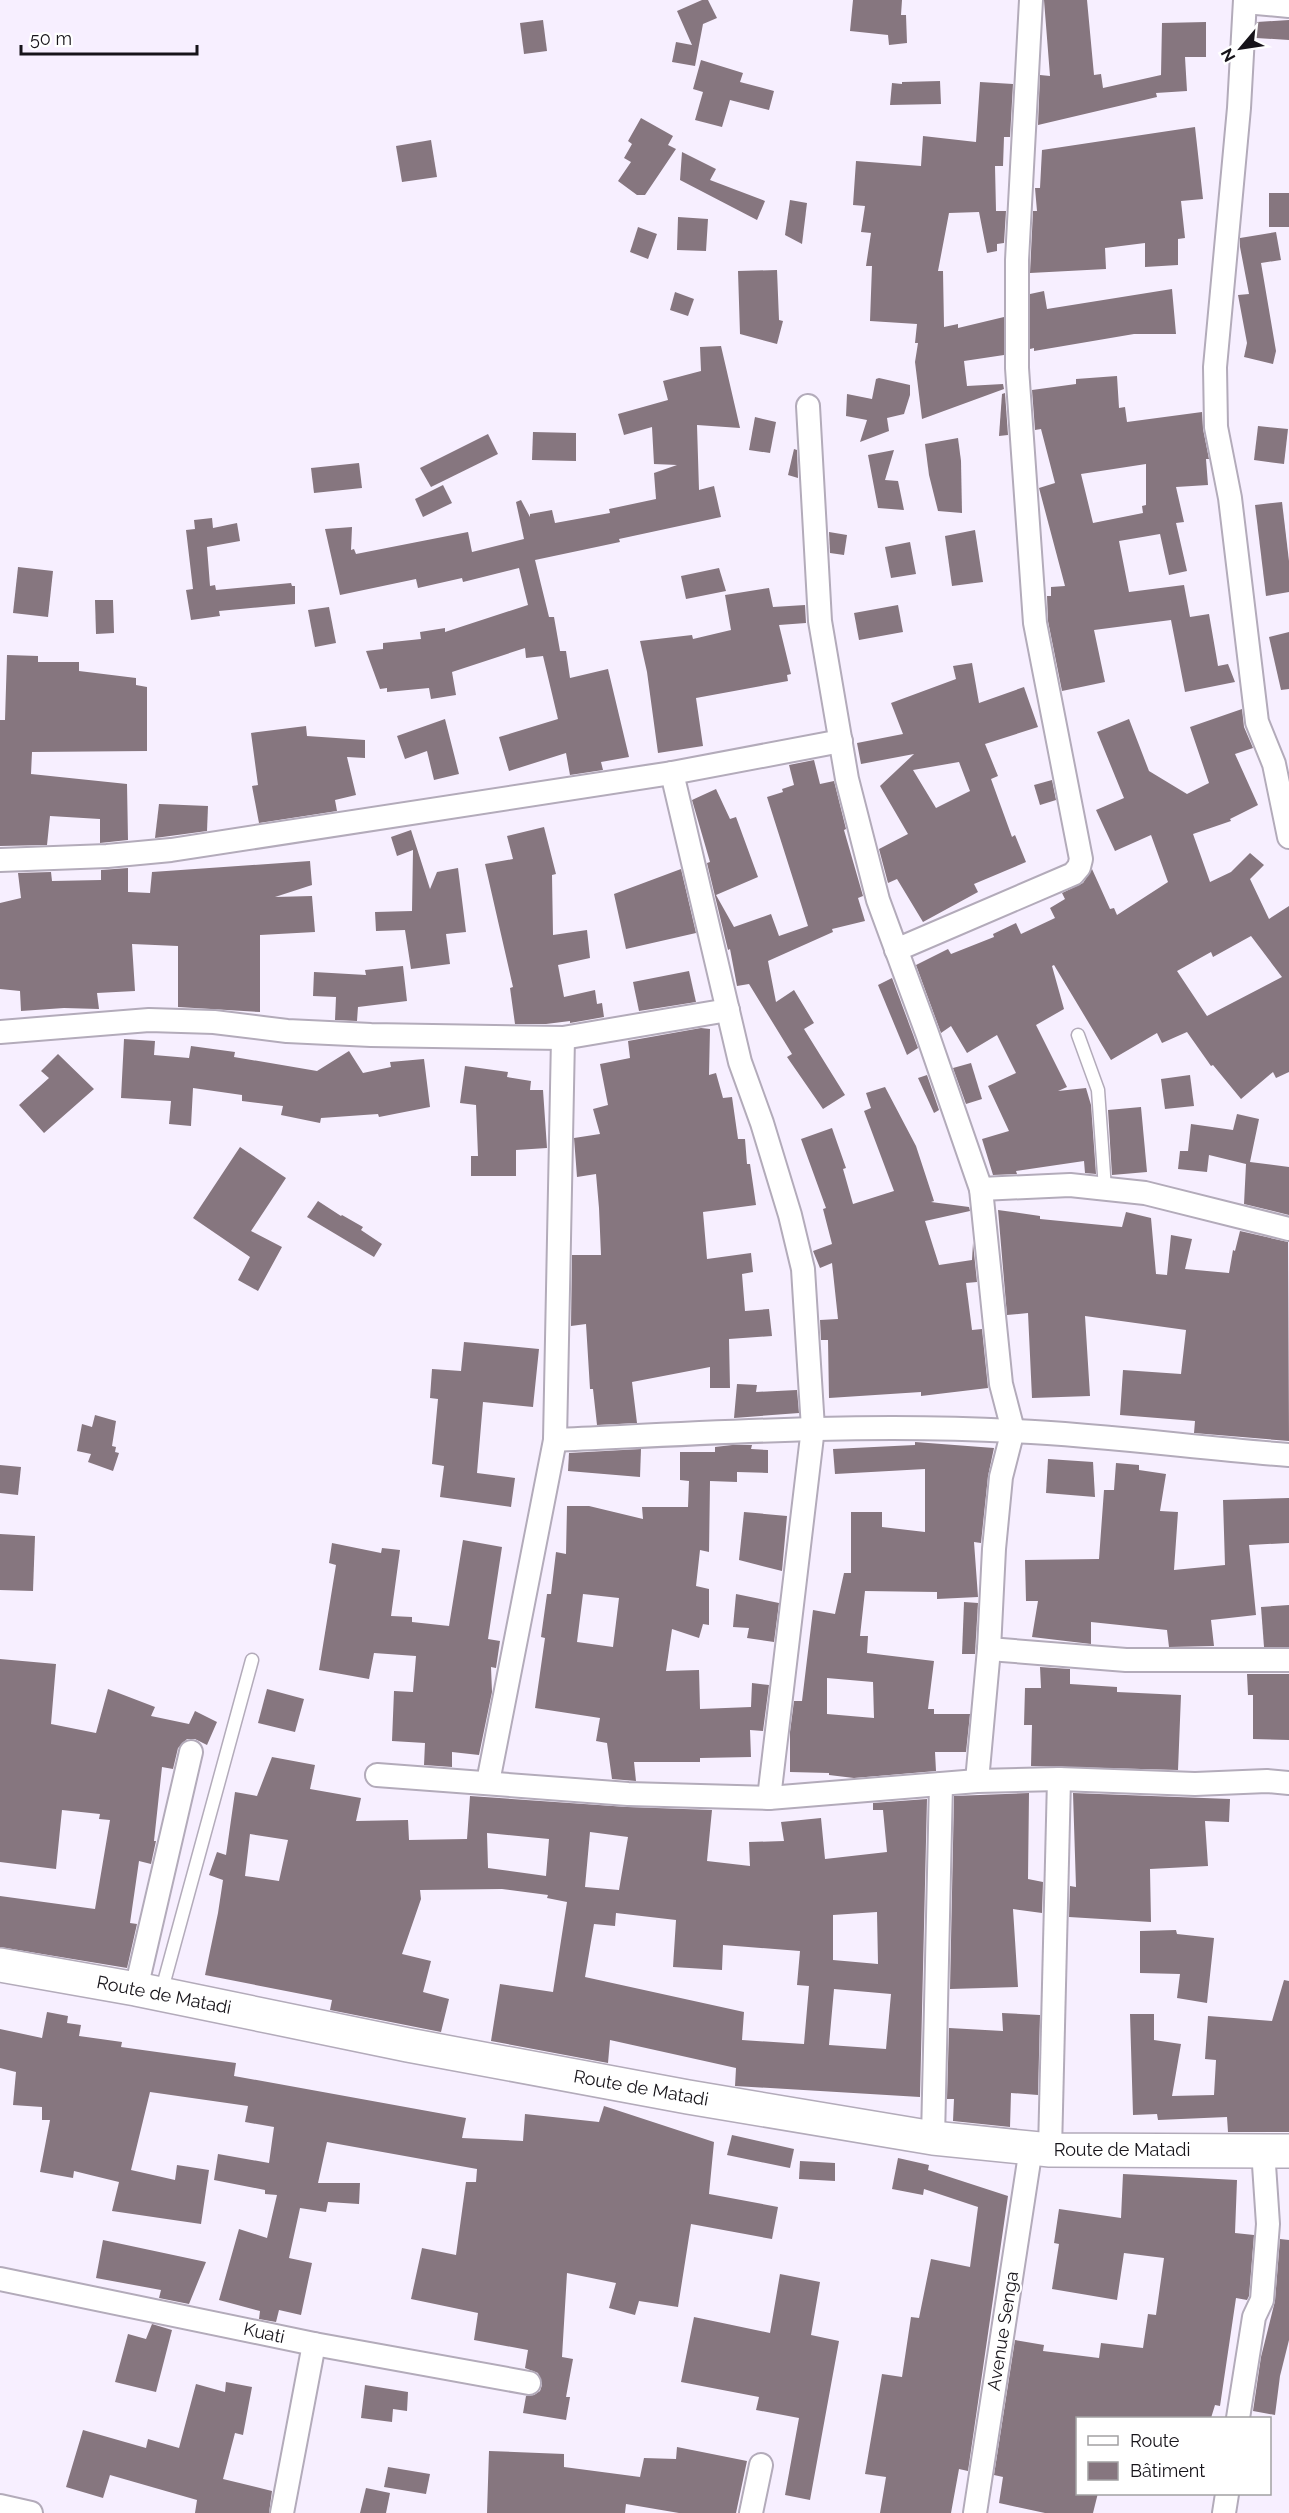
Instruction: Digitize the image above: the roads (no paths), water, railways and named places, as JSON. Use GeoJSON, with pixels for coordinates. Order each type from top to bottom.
{"type":"FeatureCollection","features":[{"type":"Feature","properties":{"kind":"highway","name":"Route de Matadi"},"geometry":{"type":"LineString","coordinates":[[0,1965],[148,1991],[408,2045],[688,2097],[933,2138],[1041,2149],[1276,2151]]}},
{"type":"Feature","properties":{"kind":"street"},"geometry":{"type":"LineString","coordinates":[[896,950],[1073,874],[1079,867],[1081,859],[1035,623],[1017,368],[1017,260],[1031,0]]}},
{"type":"Feature","properties":{"kind":"street"},"geometry":{"type":"LineString","coordinates":[[1289,6],[1245,1],[1239,108],[1215,367],[1216,428],[1230,498],[1257,722],[1274,764],[1289,837]]}},
{"type":"Feature","properties":{"kind":"street"},"geometry":{"type":"LineString","coordinates":[[808,406],[820,621],[847,779],[862,844],[896,950],[981,1190],[1001,1384],[1012,1430],[1001,1477],[994,1549],[989,1649],[976,1781]]}},
{"type":"Feature","properties":{"kind":"street"},"geometry":{"type":"LineString","coordinates":[[0,860],[107,856],[171,849],[672,773],[841,741]]}},
{"type":"Feature","properties":{"kind":"street"},"geometry":{"type":"LineString","coordinates":[[672,773],[740,1062],[762,1123],[790,1215],[803,1269],[813,1428],[769,1797]]}},
{"type":"Feature","properties":{"kind":"street"},"geometry":{"type":"LineString","coordinates":[[0,1032],[149,1020],[214,1022],[287,1031],[360,1035],[562,1038],[728,1010]]}},
{"type":"Feature","properties":{"kind":"street"},"geometry":{"type":"LineString","coordinates":[[488,1782],[555,1440],[562,1038]]}},
{"type":"Feature","properties":{"kind":"street"},"geometry":{"type":"LineString","coordinates":[[981,1190],[1070,1185],[1145,1193],[1289,1229]]}},
{"type":"Feature","properties":{"kind":"street"},"geometry":{"type":"LineString","coordinates":[[555,1440],[813,1428],[1012,1430],[1289,1455]]}},
{"type":"Feature","properties":{"kind":"street"},"geometry":{"type":"LineString","coordinates":[[989,1649],[1126,1660],[1289,1660]]}},
{"type":"Feature","properties":{"kind":"street"},"geometry":{"type":"LineString","coordinates":[[148,1991],[191,1752]]}},
{"type":"Feature","properties":{"kind":"street"},"geometry":{"type":"LineString","coordinates":[[378,1775],[628,1794],[769,1797],[976,1781],[1059,1779],[1195,1784],[1268,1781],[1289,1783]]}},
{"type":"Feature","properties":{"kind":"street","name":"Avenue Senga"},"geometry":{"type":"LineString","coordinates":[[975,2513],[1041,2149],[1059,1779]]}},
{"type":"Feature","properties":{"kind":"street"},"geometry":{"type":"LineString","coordinates":[[933,2138],[941,1784]]}},
{"type":"Feature","properties":{"kind":"street"},"geometry":{"type":"LineString","coordinates":[[1238,2417],[1252,2325],[1262,2300],[1276,2151]]}},
{"type":"Feature","properties":{"kind":"street","name":"Kuati"},"geometry":{"type":"LineString","coordinates":[[0,2279],[314,2344],[530,2384]]}},
{"type":"Feature","properties":{"kind":"street"},"geometry":{"type":"LineString","coordinates":[[282,2513],[314,2344]]}},
{"type":"Feature","properties":{"kind":"street"},"geometry":{"type":"LineString","coordinates":[[751,2513],[761,2464]]}},
{"type":"Feature","properties":{"kind":"street"},"geometry":{"type":"LineString","coordinates":[[1224,2513],[1227,2495]]}},
{"type":"Feature","properties":{"kind":"street"},"geometry":{"type":"LineString","coordinates":[[0,2506],[31,2513]]}},
{"type":"Feature","properties":{"kind":"lane"},"geometry":{"type":"LineString","coordinates":[[1078,1035],[1098,1090],[1105,1189]]}},
{"type":"Feature","properties":{"kind":"lane"},"geometry":{"type":"LineString","coordinates":[[148,1991],[252,1660]]}}]}
